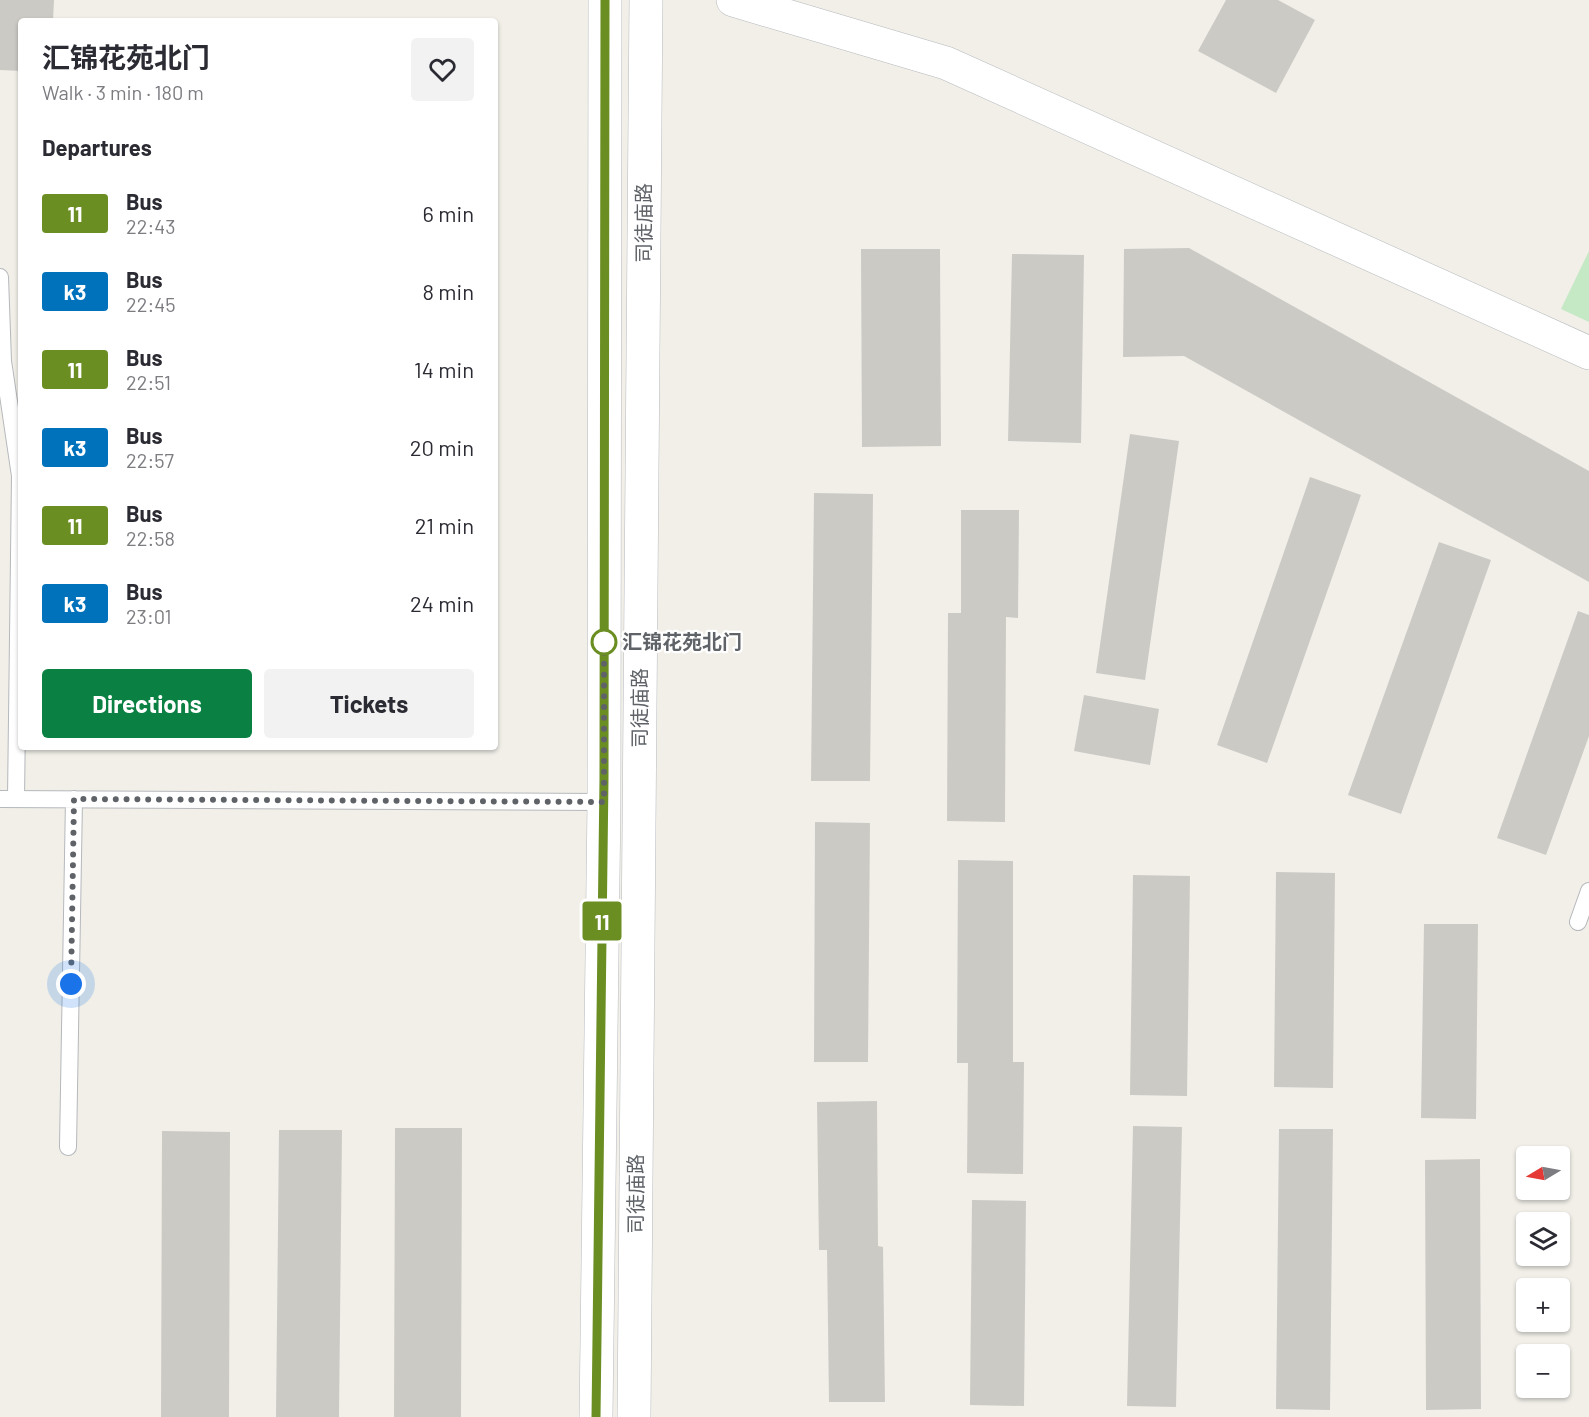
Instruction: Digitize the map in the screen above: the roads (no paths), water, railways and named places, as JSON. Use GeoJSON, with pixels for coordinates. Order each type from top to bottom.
{"type":"FeatureCollection","features":[{"type":"Feature","properties":{"kind":"main road","name":"司徒庙路"},"geometry":{"type":"LineString","coordinates":[[596,1417],[604,802],[605,0]]}},
{"type":"Feature","properties":{"kind":"main road","name":"司徒庙路"},"geometry":{"type":"LineString","coordinates":[[634,1417],[646,0]]}},
{"type":"Feature","properties":{"kind":"main road"},"geometry":{"type":"LineString","coordinates":[[733,0],[946,63],[1589,353]]}},
{"type":"Feature","properties":{"kind":"lane"},"geometry":{"type":"LineString","coordinates":[[0,277],[3,362],[18,463]]}},
{"type":"Feature","properties":{"kind":"lane"},"geometry":{"type":"LineString","coordinates":[[18,530],[8,799],[604,802]]}},
{"type":"Feature","properties":{"kind":"lane"},"geometry":{"type":"LineString","coordinates":[[68,1147],[74,799]]}},
{"type":"Feature","properties":{"kind":"lane"},"geometry":{"type":"LineString","coordinates":[[1578,922],[1589,891]]}},
{"type":"Feature","properties":{"kind":"place","name":"汇锦花苑北门"},"geometry":{"type":"Point","coordinates":[604,642]}}]}
